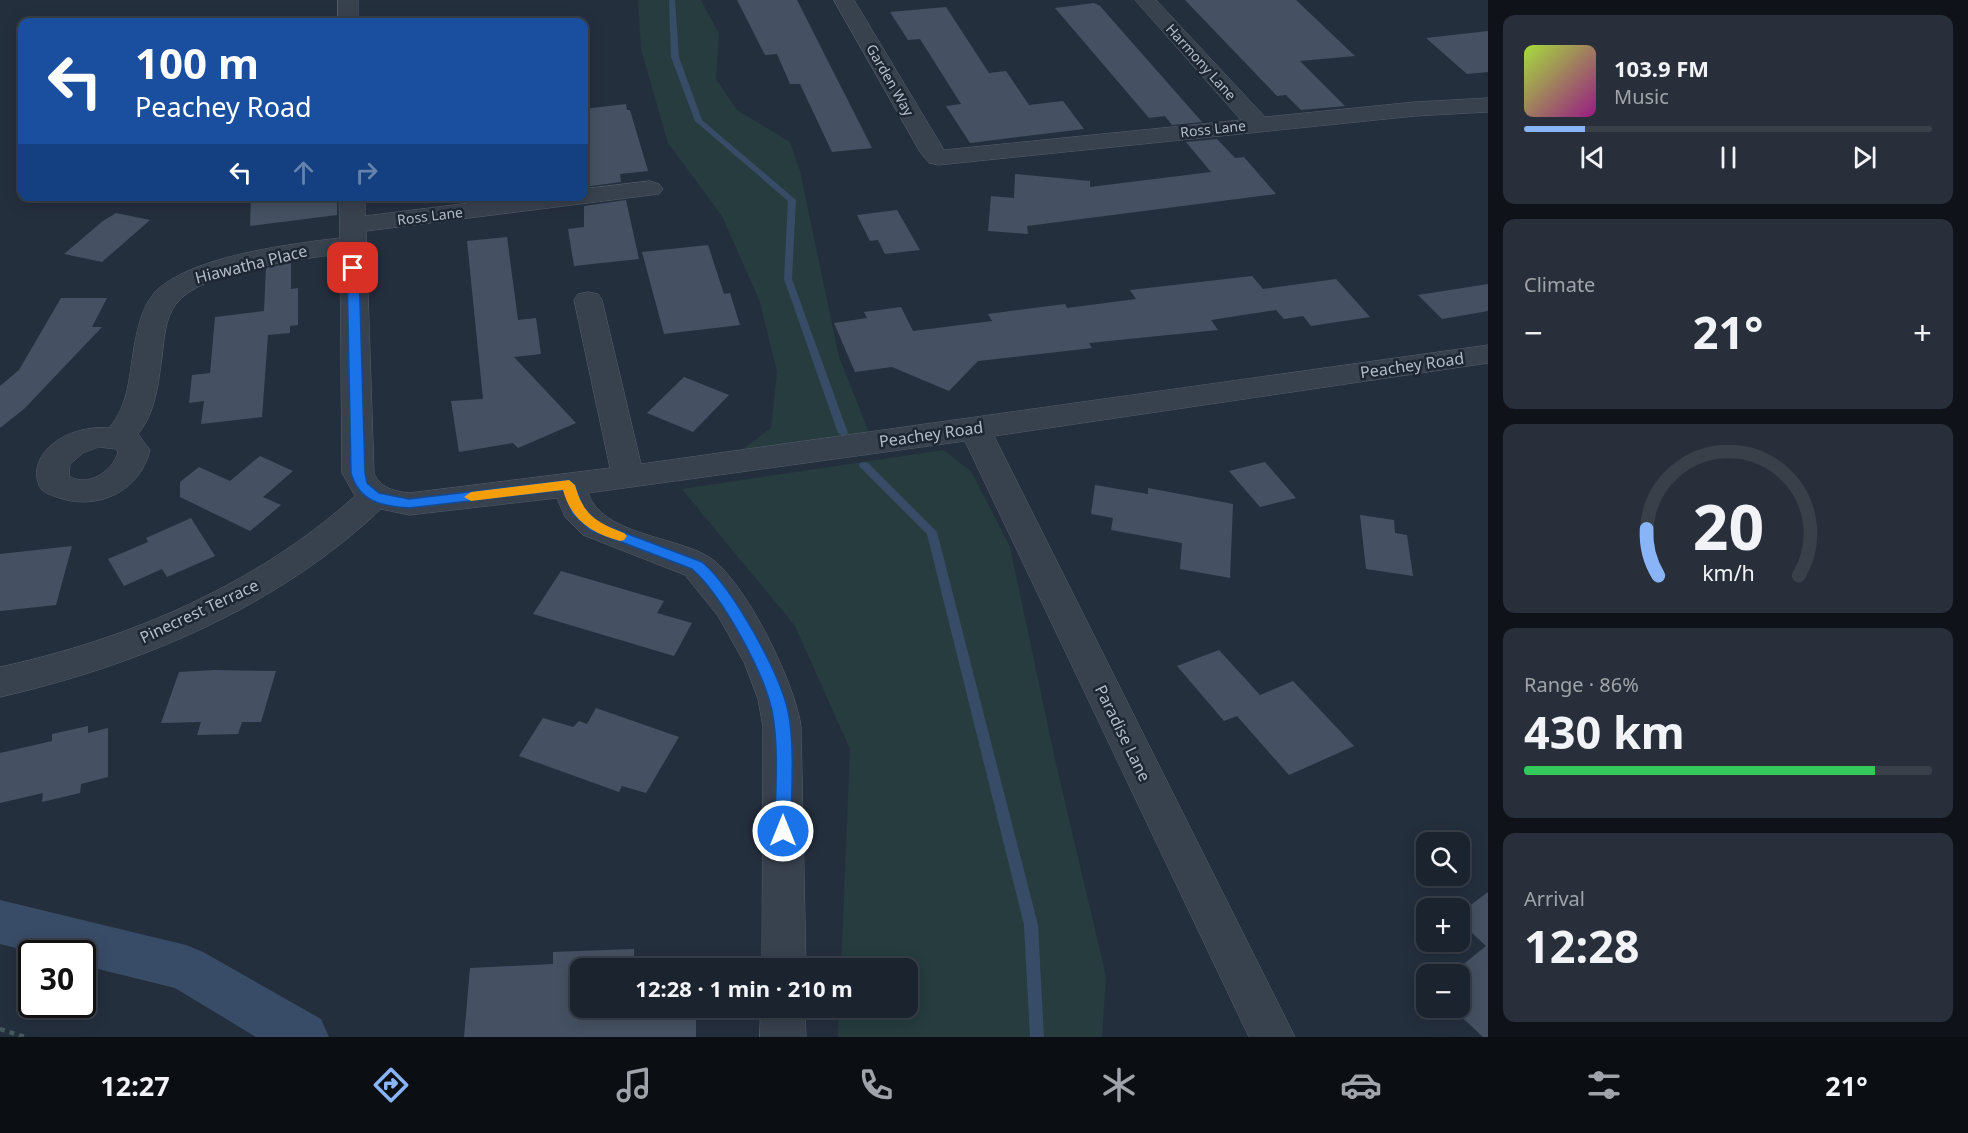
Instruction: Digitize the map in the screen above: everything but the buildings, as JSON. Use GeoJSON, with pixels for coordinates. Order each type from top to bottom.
{"type":"FeatureCollection","features":[{"type":"Feature","properties":{"kind":"street"},"geometry":{"type":"LineString","coordinates":[[348,0],[348,18]]}},
{"type":"Feature","properties":{"kind":"street","name":"Garden Way"},"geometry":{"type":"LineString","coordinates":[[844,0],[932,152],[938,158]]}},
{"type":"Feature","properties":{"kind":"street","name":"Harmony Lane"},"geometry":{"type":"LineString","coordinates":[[1145,0],[1258,124]]}},
{"type":"Feature","properties":{"kind":"street","name":"Ross Lane"},"geometry":{"type":"LineString","coordinates":[[938,158],[1258,124],[1415,109],[1488,105]]}},
{"type":"Feature","properties":{"kind":"street","name":"Ross Lane"},"geometry":{"type":"LineString","coordinates":[[588,199],[650,189]]}},
{"type":"Feature","properties":{"kind":"street"},"geometry":{"type":"LineString","coordinates":[[352,201],[358,473],[361,485],[375,496]]}},
{"type":"Feature","properties":{"kind":"street","name":"Ross Lane"},"geometry":{"type":"LineString","coordinates":[[353,235],[573,201]]}},
{"type":"Feature","properties":{"kind":"street","name":"Hiawatha Place"},"geometry":{"type":"LineString","coordinates":[[117,438],[132,421],[138,408],[154,319],[161,302],[170,291],[202,274],[296,252],[353,235]]}},
{"type":"Feature","properties":{"kind":"street"},"geometry":{"type":"LineString","coordinates":[[588,300],[628,476]]}},
{"type":"Feature","properties":{"kind":"street","name":"Peachey Road"},"geometry":{"type":"LineString","coordinates":[[375,496],[392,502],[409,504],[569,485],[975,429],[1488,354]]}},
{"type":"Feature","properties":{"kind":"street","name":"Paradise Lane"},"geometry":{"type":"LineString","coordinates":[[975,429],[1272,1037]]}},
{"type":"Feature","properties":{"kind":"street"},"geometry":{"type":"LineString","coordinates":[[569,485],[577,509],[595,527],[697,566],[708,575],[740,622],[775,690],[783,739],[784,958]]}},
{"type":"Feature","properties":{"kind":"street","name":"Pinecrest Terrace"},"geometry":{"type":"LineString","coordinates":[[0,682],[52,669],[130,644],[220,604],[271,576],[316,546],[354,518],[375,496]]}},
{"type":"Feature","properties":{"kind":"street"},"geometry":{"type":"LineString","coordinates":[[783,1018],[783,1037]]}},
{"type":"Feature","properties":{"kind":"path"},"geometry":{"type":"LineString","coordinates":[[0,1029],[25,1037]]}},
{"type":"Feature","properties":{"kind":"green space"},"geometry":{"type":"Polygon","coordinates":[[[638,0],[701,0],[719,34],[716,79],[737,110],[790,142],[800,171],[839,357],[872,440],[740,451],[771,428],[777,372],[760,302],[722,216],[668,143],[641,49],[638,0]]]}},
{"type":"Feature","properties":{"kind":"green space"},"geometry":{"type":"Polygon","coordinates":[[[943,450],[971,471],[1010,547],[1056,764],[1106,976],[1102,1037],[838,1037],[839,1018],[918,1018],[918,958],[841,958],[850,749],[795,626],[682,489],[943,450]]]}},
{"type":"Feature","properties":{"kind":"waterway"},"geometry":{"type":"LineString","coordinates":[[672,0],[675,57],[699,121],[792,200],[788,279],[843,433]]}},
{"type":"Feature","properties":{"kind":"waterway"},"geometry":{"type":"LineString","coordinates":[[864,465],[932,532],[1031,925],[1037,1037]]}},
{"type":"Feature","properties":{"kind":"waterway"},"geometry":{"type":"LineString","coordinates":[[0,922],[186,968],[303,1037]]}},
{"type":"Feature","properties":{"kind":"slow traffic"},"geometry":{"type":"LineString","coordinates":[[471,497],[569,485],[573,502],[584,517],[595,527],[620,536]]}},
{"type":"Feature","properties":{"kind":"route"},"geometry":{"type":"LineString","coordinates":[[353,268],[358,473],[361,485],[375,496],[392,502],[409,504],[569,485],[577,509],[595,527],[697,566],[708,575],[740,622],[775,690],[783,739],[783,831]]}}]}
